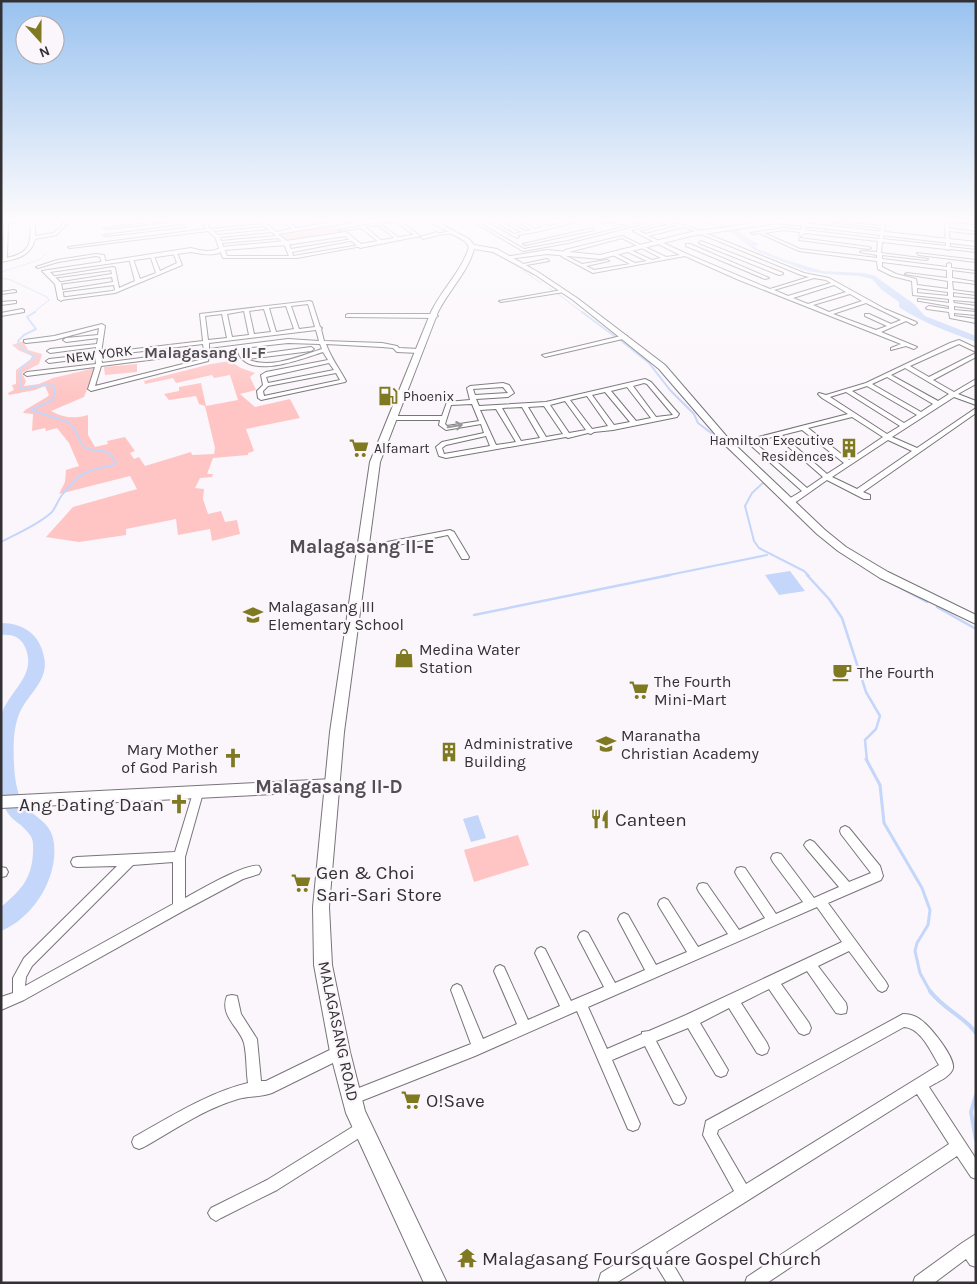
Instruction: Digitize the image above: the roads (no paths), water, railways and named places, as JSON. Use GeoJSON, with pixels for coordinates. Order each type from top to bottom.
{"type":"FeatureCollection","features":[{"type":"Feature","properties":{"kind":"main road","name":"MALAGASANG ROAD"},"geometry":{"type":"LineString","coordinates":[[436,1283],[362,1128],[351,1098],[323,965],[321,907],[337,732],[375,462],[383,435],[392,418],[419,351],[446,290],[454,280]]}},
{"type":"Feature","properties":{"kind":"main road"},"geometry":{"type":"LineString","coordinates":[[545,280],[625,337],[662,367],[725,440],[826,536],[868,566],[934,602],[976,620]]}},
{"type":"Feature","properties":{"kind":"street"},"geometry":{"type":"LineString","coordinates":[[55,280],[58,283],[61,299],[117,290],[143,280]]}},
{"type":"Feature","properties":{"kind":"street"},"geometry":{"type":"LineString","coordinates":[[58,283],[80,280]]}},
{"type":"Feature","properties":{"kind":"street"},"geometry":{"type":"LineString","coordinates":[[115,280],[117,290]]}},
{"type":"Feature","properties":{"kind":"street"},"geometry":{"type":"LineString","coordinates":[[744,280],[914,347]]}},
{"type":"Feature","properties":{"kind":"street"},"geometry":{"type":"LineString","coordinates":[[751,283],[760,280]]}},
{"type":"Feature","properties":{"kind":"street"},"geometry":{"type":"LineString","coordinates":[[771,290],[804,280]]}},
{"type":"Feature","properties":{"kind":"street"},"geometry":{"type":"LineString","coordinates":[[828,280],[883,310],[914,323]]}},
{"type":"Feature","properties":{"kind":"street"},"geometry":{"type":"LineString","coordinates":[[906,280],[914,283],[942,280]]}},
{"type":"Feature","properties":{"kind":"street"},"geometry":{"type":"LineString","coordinates":[[950,280],[951,308],[954,318],[961,321],[976,322]]}},
{"type":"Feature","properties":{"kind":"street"},"geometry":{"type":"LineString","coordinates":[[952,280],[976,294]]}},
{"type":"Feature","properties":{"kind":"street"},"geometry":{"type":"LineString","coordinates":[[953,280],[976,288]]}},
{"type":"Feature","properties":{"kind":"street"},"geometry":{"type":"LineString","coordinates":[[956,280],[976,283]]}},
{"type":"Feature","properties":{"kind":"street"},"geometry":{"type":"LineString","coordinates":[[59,291],[116,283]]}},
{"type":"Feature","properties":{"kind":"street"},"geometry":{"type":"LineString","coordinates":[[790,297],[835,283]]}},
{"type":"Feature","properties":{"kind":"street"},"geometry":{"type":"LineString","coordinates":[[914,283],[915,294],[976,301]]}},
{"type":"Feature","properties":{"kind":"street"},"geometry":{"type":"LineString","coordinates":[[501,302],[562,290]]}},
{"type":"Feature","properties":{"kind":"street"},"geometry":{"type":"LineString","coordinates":[[1,293],[14,291]]}},
{"type":"Feature","properties":{"kind":"street"},"geometry":{"type":"LineString","coordinates":[[809,305],[850,292]]}},
{"type":"Feature","properties":{"kind":"street"},"geometry":{"type":"LineString","coordinates":[[920,300],[976,314]]}},
{"type":"Feature","properties":{"kind":"street"},"geometry":{"type":"LineString","coordinates":[[830,313],[866,301]]}},
{"type":"Feature","properties":{"kind":"street"},"geometry":{"type":"LineString","coordinates":[[1,304],[14,302]]}},
{"type":"Feature","properties":{"kind":"street"},"geometry":{"type":"LineString","coordinates":[[91,389],[206,360],[207,352],[202,315],[310,302],[324,347],[338,370],[343,381],[261,398],[260,391],[266,385],[338,370]]}},
{"type":"Feature","properties":{"kind":"street"},"geometry":{"type":"LineString","coordinates":[[288,305],[297,330]]}},
{"type":"Feature","properties":{"kind":"street"},"geometry":{"type":"LineString","coordinates":[[266,307],[274,333]]}},
{"type":"Feature","properties":{"kind":"street"},"geometry":{"type":"LineString","coordinates":[[929,308],[976,308]]}},
{"type":"Feature","properties":{"kind":"street"},"geometry":{"type":"LineString","coordinates":[[246,310],[252,335]]}},
{"type":"Feature","properties":{"kind":"street"},"geometry":{"type":"LineString","coordinates":[[883,310],[867,315],[890,325]]}},
{"type":"Feature","properties":{"kind":"street"},"geometry":{"type":"LineString","coordinates":[[1,315],[22,311]]}},
{"type":"Feature","properties":{"kind":"street"},"geometry":{"type":"LineString","coordinates":[[224,312],[230,338]]}},
{"type":"Feature","properties":{"kind":"street"},"geometry":{"type":"LineString","coordinates":[[348,316],[435,316]]}},
{"type":"Feature","properties":{"kind":"street"},"geometry":{"type":"LineString","coordinates":[[876,332],[905,320]]}},
{"type":"Feature","properties":{"kind":"street"},"geometry":{"type":"LineString","coordinates":[[54,340],[102,326],[98,354],[99,365],[91,389]]}},
{"type":"Feature","properties":{"kind":"street"},"geometry":{"type":"LineString","coordinates":[[48,360],[319,328]]}},
{"type":"Feature","properties":{"kind":"street"},"geometry":{"type":"LineString","coordinates":[[26,341],[100,336]]}},
{"type":"Feature","properties":{"kind":"street"},"geometry":{"type":"LineString","coordinates":[[545,355],[625,337]]}},
{"type":"Feature","properties":{"kind":"street"},"geometry":{"type":"LineString","coordinates":[[46,372],[54,340]]}},
{"type":"Feature","properties":{"kind":"street","name":"NEW YORK"},"geometry":{"type":"LineString","coordinates":[[27,374],[288,341],[324,347]]}},
{"type":"Feature","properties":{"kind":"street"},"geometry":{"type":"LineString","coordinates":[[822,395],[868,384],[952,344],[959,342],[976,350]]}},
{"type":"Feature","properties":{"kind":"street"},"geometry":{"type":"LineString","coordinates":[[893,349],[906,344]]}},
{"type":"Feature","properties":{"kind":"street"},"geometry":{"type":"LineString","coordinates":[[50,351],[99,345]]}},
{"type":"Feature","properties":{"kind":"street"},"geometry":{"type":"LineString","coordinates":[[242,358],[324,347],[382,345],[395,347],[397,350],[419,351]]}},
{"type":"Feature","properties":{"kind":"street"},"geometry":{"type":"LineString","coordinates":[[238,347],[242,358],[246,362],[263,366],[324,347]]}},
{"type":"Feature","properties":{"kind":"street"},"geometry":{"type":"LineString","coordinates":[[928,380],[976,356]]}},
{"type":"Feature","properties":{"kind":"street"},"geometry":{"type":"LineString","coordinates":[[156,373],[157,358]]}},
{"type":"Feature","properties":{"kind":"street"},"geometry":{"type":"LineString","coordinates":[[266,385],[263,376],[266,374],[332,361]]}},
{"type":"Feature","properties":{"kind":"street"},"geometry":{"type":"LineString","coordinates":[[905,366],[954,394],[976,403]]}},
{"type":"Feature","properties":{"kind":"street"},"geometry":{"type":"LineString","coordinates":[[887,375],[938,404]]}},
{"type":"Feature","properties":{"kind":"street"},"geometry":{"type":"LineString","coordinates":[[790,502],[887,437],[976,381]]}},
{"type":"Feature","properties":{"kind":"street"},"geometry":{"type":"LineString","coordinates":[[482,422],[446,428],[442,425],[443,418],[451,402],[474,403],[499,408],[546,404],[648,382],[676,414],[675,416],[568,436],[446,456],[441,454],[439,447],[444,443],[488,434]]}},
{"type":"Feature","properties":{"kind":"street"},"geometry":{"type":"LineString","coordinates":[[868,384],[921,415]]}},
{"type":"Feature","properties":{"kind":"street"},"geometry":{"type":"LineString","coordinates":[[474,403],[511,393],[505,385],[473,386],[470,388],[474,403],[494,448]]}},
{"type":"Feature","properties":{"kind":"street"},"geometry":{"type":"LineString","coordinates":[[629,385],[655,420]]}},
{"type":"Feature","properties":{"kind":"street"},"geometry":{"type":"LineString","coordinates":[[607,390],[634,423]]}},
{"type":"Feature","properties":{"kind":"street"},"geometry":{"type":"LineString","coordinates":[[847,390],[904,426]]}},
{"type":"Feature","properties":{"kind":"street"},"geometry":{"type":"LineString","coordinates":[[588,394],[613,428]]}},
{"type":"Feature","properties":{"kind":"street"},"geometry":{"type":"LineString","coordinates":[[822,395],[887,437],[918,451]]}},
{"type":"Feature","properties":{"kind":"street"},"geometry":{"type":"LineString","coordinates":[[566,399],[591,432]]}},
{"type":"Feature","properties":{"kind":"street"},"geometry":{"type":"LineString","coordinates":[[546,404],[568,436]]}},
{"type":"Feature","properties":{"kind":"street"},"geometry":{"type":"LineString","coordinates":[[524,406],[544,439]]}},
{"type":"Feature","properties":{"kind":"street"},"geometry":{"type":"LineString","coordinates":[[499,408],[520,444]]}},
{"type":"Feature","properties":{"kind":"street"},"geometry":{"type":"LineString","coordinates":[[858,492],[976,410]]}},
{"type":"Feature","properties":{"kind":"street"},"geometry":{"type":"LineString","coordinates":[[806,491],[749,441],[853,415]]}},
{"type":"Feature","properties":{"kind":"street"},"geometry":{"type":"LineString","coordinates":[[392,418],[443,418]]}},
{"type":"Feature","properties":{"kind":"street"},"geometry":{"type":"LineString","coordinates":[[803,427],[848,463]]}},
{"type":"Feature","properties":{"kind":"street"},"geometry":{"type":"LineString","coordinates":[[777,434],[828,478],[867,497]]}},
{"type":"Feature","properties":{"kind":"street"},"geometry":{"type":"LineString","coordinates":[[362,546],[382,545],[450,532],[465,557]]}},
{"type":"Feature","properties":{"kind":"street"},"geometry":{"type":"LineString","coordinates":[[1,802],[34,802],[333,785]]}},
{"type":"Feature","properties":{"kind":"street"},"geometry":{"type":"LineString","coordinates":[[179,907],[179,856],[198,793]]}},
{"type":"Feature","properties":{"kind":"street"},"geometry":{"type":"LineString","coordinates":[[351,1098],[479,1047],[877,876],[878,873],[845,831]]}},
{"type":"Feature","properties":{"kind":"street"},"geometry":{"type":"LineString","coordinates":[[810,845],[846,888]]}},
{"type":"Feature","properties":{"kind":"street"},"geometry":{"type":"LineString","coordinates":[[77,862],[179,856]]}},
{"type":"Feature","properties":{"kind":"street"},"geometry":{"type":"LineString","coordinates":[[776,858],[851,944],[882,986]]}},
{"type":"Feature","properties":{"kind":"street"},"geometry":{"type":"LineString","coordinates":[[20,996],[18,983],[20,974],[28,962],[130,860]]}},
{"type":"Feature","properties":{"kind":"street"},"geometry":{"type":"LineString","coordinates":[[1,1004],[20,996],[179,907],[240,875],[255,870]]}},
{"type":"Feature","properties":{"kind":"street"},"geometry":{"type":"LineString","coordinates":[[740,872],[773,920]]}},
{"type":"Feature","properties":{"kind":"street"},"geometry":{"type":"LineString","coordinates":[[703,888],[736,936]]}},
{"type":"Feature","properties":{"kind":"street"},"geometry":{"type":"LineString","coordinates":[[664,904],[695,954]]}},
{"type":"Feature","properties":{"kind":"street"},"geometry":{"type":"LineString","coordinates":[[624,919],[653,972]]}},
{"type":"Feature","properties":{"kind":"street"},"geometry":{"type":"LineString","coordinates":[[584,937],[612,990]]}},
{"type":"Feature","properties":{"kind":"street"},"geometry":{"type":"LineString","coordinates":[[603,1057],[691,1020],[851,944]]}},
{"type":"Feature","properties":{"kind":"street"},"geometry":{"type":"LineString","coordinates":[[541,953],[603,1057],[633,1124]]}},
{"type":"Feature","properties":{"kind":"street"},"geometry":{"type":"LineString","coordinates":[[809,964],[841,1008]]}},
{"type":"Feature","properties":{"kind":"street"},"geometry":{"type":"LineString","coordinates":[[500,971],[525,1027]]}},
{"type":"Feature","properties":{"kind":"street"},"geometry":{"type":"LineString","coordinates":[[772,982],[804,1028]]}},
{"type":"Feature","properties":{"kind":"street"},"geometry":{"type":"LineString","coordinates":[[456,990],[479,1047]]}},
{"type":"Feature","properties":{"kind":"street"},"geometry":{"type":"LineString","coordinates":[[232,1001],[235,1017],[250,1039],[255,1087]]}},
{"type":"Feature","properties":{"kind":"street"},"geometry":{"type":"LineString","coordinates":[[732,1001],[762,1048]]}},
{"type":"Feature","properties":{"kind":"street"},"geometry":{"type":"LineString","coordinates":[[606,1283],[607,1279],[744,1194],[946,1068],[946,1063],[917,1023],[909,1019],[903,1020],[711,1126],[710,1135],[744,1194]]}},
{"type":"Feature","properties":{"kind":"street"},"geometry":{"type":"LineString","coordinates":[[691,1020],[721,1070]]}},
{"type":"Feature","properties":{"kind":"street"},"geometry":{"type":"LineString","coordinates":[[647,1037],[679,1098]]}},
{"type":"Feature","properties":{"kind":"street"},"geometry":{"type":"LineString","coordinates":[[139,1142],[228,1094],[255,1087],[267,1088],[340,1052]]}},
{"type":"Feature","properties":{"kind":"street"},"geometry":{"type":"LineString","coordinates":[[919,1085],[976,1172]]}},
{"type":"Feature","properties":{"kind":"street"},"geometry":{"type":"LineString","coordinates":[[216,1213],[272,1185],[362,1128]]}},
{"type":"Feature","properties":{"kind":"street"},"geometry":{"type":"LineString","coordinates":[[753,1283],[958,1147]]}},
{"type":"Feature","properties":{"kind":"street"},"geometry":{"type":"LineString","coordinates":[[655,1249],[676,1283]]}},
{"type":"Feature","properties":{"kind":"street"},"geometry":{"type":"LineString","coordinates":[[921,1283],[973,1250]]}},
{"type":"Feature","properties":{"kind":"water"},"geometry":{"type":"Polygon","coordinates":[[[873,280],[880,280],[914,304],[925,316],[976,336],[976,342],[917,318],[899,307],[899,302],[882,290],[873,280]]]}},
{"type":"Feature","properties":{"kind":"water"},"geometry":{"type":"Polygon","coordinates":[[[790,571],[805,591],[779,595],[765,575],[790,571]]]}},
{"type":"Feature","properties":{"kind":"water"},"geometry":{"type":"Polygon","coordinates":[[[478,815],[486,838],[471,842],[463,819],[478,815]]]}},
{"type":"Feature","properties":{"kind":"waterway"},"geometry":{"type":"LineString","coordinates":[[11,280],[47,297],[49,300],[33,313]]}},
{"type":"Feature","properties":{"kind":"waterway"},"geometry":{"type":"LineString","coordinates":[[536,280],[541,283]]}},
{"type":"Feature","properties":{"kind":"waterway"},"geometry":{"type":"LineString","coordinates":[[549,288],[553,291]]}},
{"type":"Feature","properties":{"kind":"waterway"},"geometry":{"type":"LineString","coordinates":[[558,294],[583,313]]}},
{"type":"Feature","properties":{"kind":"waterway"},"geometry":{"type":"LineString","coordinates":[[1,542],[46,517],[52,512],[68,487],[84,473],[114,465],[116,462],[108,452],[87,449],[68,422],[31,410],[53,400],[55,386],[46,385],[20,389],[21,379],[19,374],[21,368],[35,357],[20,347],[18,341],[24,335],[36,329],[27,317],[35,312]]}},
{"type":"Feature","properties":{"kind":"waterway"},"geometry":{"type":"LineString","coordinates":[[582,312],[617,338]]}},
{"type":"Feature","properties":{"kind":"waterway"},"geometry":{"type":"LineString","coordinates":[[619,339],[649,363],[670,390],[694,414],[698,423],[723,442]]}},
{"type":"Feature","properties":{"kind":"waterway"},"geometry":{"type":"LineString","coordinates":[[728,448],[764,482],[752,493],[745,506],[754,541],[759,548],[804,571],[809,576]]}},
{"type":"Feature","properties":{"kind":"waterway"},"geometry":{"type":"LineString","coordinates":[[664,576],[767,555]]}},
{"type":"Feature","properties":{"kind":"waterway"},"geometry":{"type":"LineString","coordinates":[[474,615],[670,575]]}},
{"type":"Feature","properties":{"kind":"waterway"},"geometry":{"type":"LineString","coordinates":[[807,575],[829,599],[842,618],[866,692],[880,716],[876,729],[865,740],[867,761]]}},
{"type":"Feature","properties":{"kind":"waterway"},"geometry":{"type":"LineString","coordinates":[[893,584],[927,602]]}},
{"type":"Feature","properties":{"kind":"waterway"},"geometry":{"type":"LineString","coordinates":[[937,607],[976,629]]}},
{"type":"Feature","properties":{"kind":"waterway"},"geometry":{"type":"LineString","coordinates":[[1,629],[14,630],[24,635],[31,643],[36,656],[37,664],[33,678],[16,703],[9,718],[5,760],[6,778],[13,804],[19,814],[37,828],[43,841],[42,865],[36,885],[25,899],[1,921]]}},
{"type":"Feature","properties":{"kind":"waterway"},"geometry":{"type":"LineString","coordinates":[[867,761],[880,785],[884,823],[922,888],[930,910],[928,925],[917,943],[915,951],[920,973],[931,993]]}},
{"type":"Feature","properties":{"kind":"waterway"},"geometry":{"type":"LineString","coordinates":[[930,991],[976,1033]]}},
{"type":"Feature","properties":{"kind":"waterway"},"geometry":{"type":"LineString","coordinates":[[976,1095],[971,1112],[976,1140]]}},
{"type":"Feature","properties":{"kind":"place","name":"Phoenix"},"geometry":{"type":"Point","coordinates":[388,396]}},
{"type":"Feature","properties":{"kind":"place","name":"Alfamart"},"geometry":{"type":"Point","coordinates":[359,448]}},
{"type":"Feature","properties":{"kind":"place","name":"Hamilton Executive Residences"},"geometry":{"type":"Point","coordinates":[849,448]}},
{"type":"Feature","properties":{"kind":"place","name":"Malagasang III Elementary School"},"geometry":{"type":"Point","coordinates":[253,615]}},
{"type":"Feature","properties":{"kind":"place","name":"Medina Water Station"},"geometry":{"type":"Point","coordinates":[404,658]}},
{"type":"Feature","properties":{"kind":"place","name":"The Fourth"},"geometry":{"type":"Point","coordinates":[842,672]}},
{"type":"Feature","properties":{"kind":"place","name":"The Fourth Mini-Mart"},"geometry":{"type":"Point","coordinates":[639,690]}},
{"type":"Feature","properties":{"kind":"place","name":"Maranatha Christian Academy"},"geometry":{"type":"Point","coordinates":[606,744]}},
{"type":"Feature","properties":{"kind":"place","name":"Administrative Building"},"geometry":{"type":"Point","coordinates":[449,752]}},
{"type":"Feature","properties":{"kind":"place","name":"Mary Mother of God Parish"},"geometry":{"type":"Point","coordinates":[233,758]}},
{"type":"Feature","properties":{"kind":"place","name":"Ang Dating Daan"},"geometry":{"type":"Point","coordinates":[179,804]}},
{"type":"Feature","properties":{"kind":"place","name":"Canteen"},"geometry":{"type":"Point","coordinates":[600,819]}},
{"type":"Feature","properties":{"kind":"place","name":"Gen & Choi Sari-Sari Store"},"geometry":{"type":"Point","coordinates":[301,883]}},
{"type":"Feature","properties":{"kind":"place","name":"O!Save"},"geometry":{"type":"Point","coordinates":[411,1100]}},
{"type":"Feature","properties":{"kind":"place","name":"Malagasang Foursquare Gospel Church"},"geometry":{"type":"Point","coordinates":[467,1258]}},
{"type":"Feature","properties":{"kind":"district","name":"Malagasang II-F"},"geometry":{"type":"Point","coordinates":[205,352]}},
{"type":"Feature","properties":{"kind":"district","name":"Malagasang II-E"},"geometry":{"type":"Point","coordinates":[362,546]}},
{"type":"Feature","properties":{"kind":"district","name":"Malagasang II-D"},"geometry":{"type":"Point","coordinates":[329,786]}}]}
